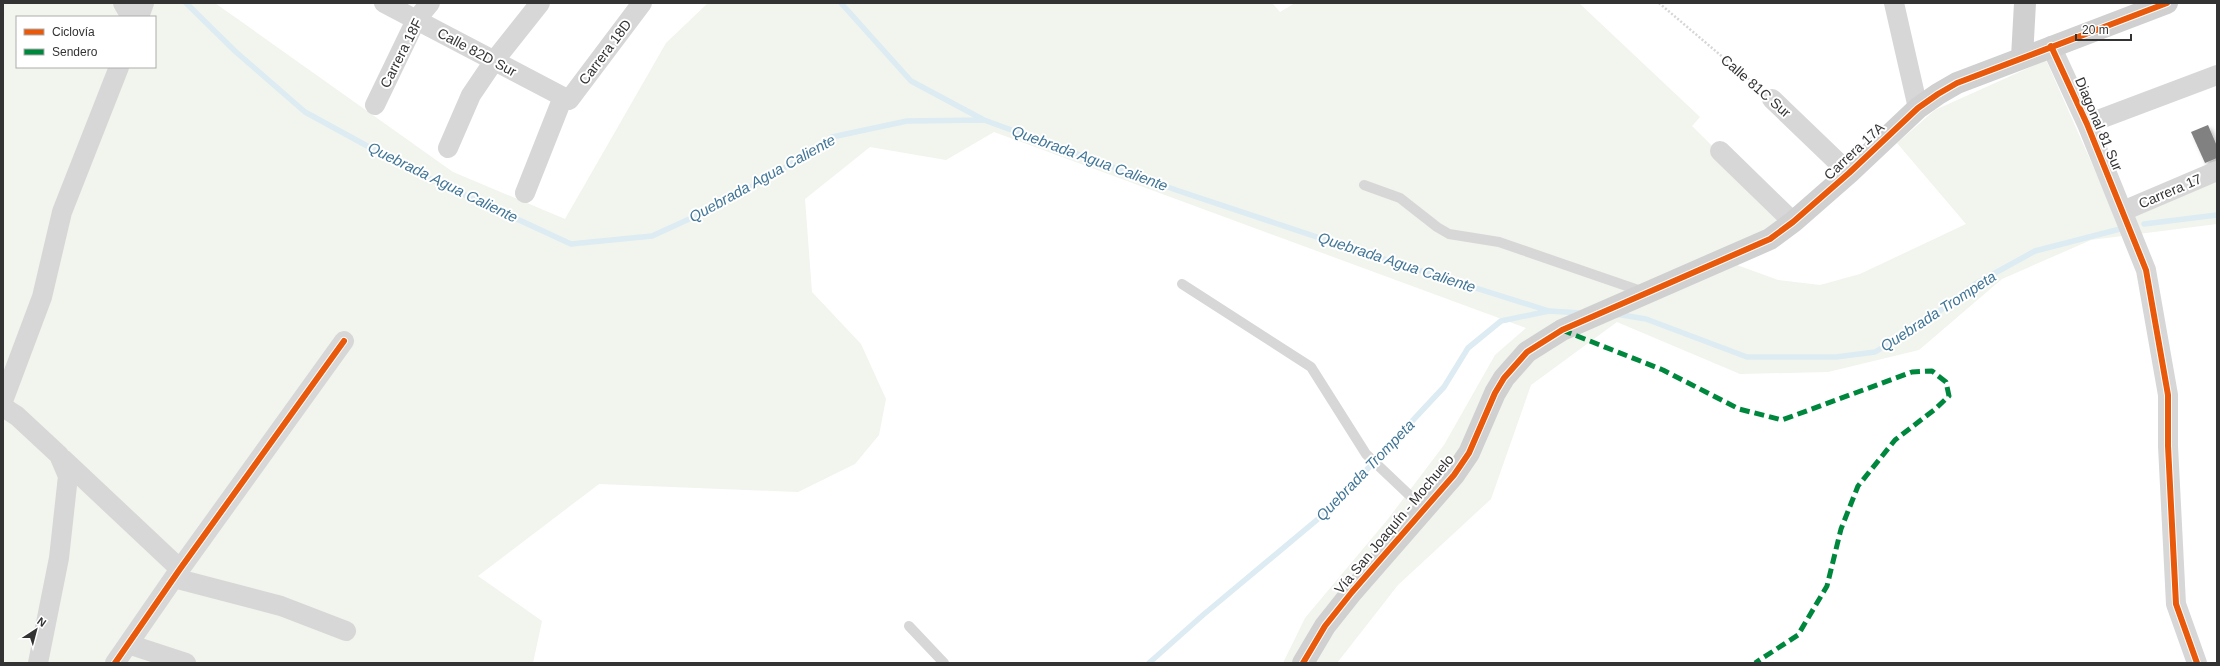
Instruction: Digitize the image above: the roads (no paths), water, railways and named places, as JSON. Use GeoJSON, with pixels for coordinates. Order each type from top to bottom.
{"type":"FeatureCollection","features":[{"type":"Feature","properties":{"kind":"street"},"geometry":{"type":"LineString","coordinates":[[123,3],[130,16]]}},
{"type":"Feature","properties":{"kind":"street"},"geometry":{"type":"LineString","coordinates":[[139,16],[144,3]]}},
{"type":"Feature","properties":{"kind":"street","name":"Calle 82D Sur"},"geometry":{"type":"LineString","coordinates":[[384,3],[566,99]]}},
{"type":"Feature","properties":{"kind":"street","name":"Carrera 18F"},"geometry":{"type":"LineString","coordinates":[[375,105],[416,20],[430,3]]}},
{"type":"Feature","properties":{"kind":"street"},"geometry":{"type":"LineString","coordinates":[[448,148],[471,94],[494,61],[540,3]]}},
{"type":"Feature","properties":{"kind":"street","name":"Carrera 18D"},"geometry":{"type":"LineString","coordinates":[[525,193],[566,99],[641,3]]}},
{"type":"Feature","properties":{"kind":"street"},"geometry":{"type":"LineString","coordinates":[[1894,3],[1918,108]]}},
{"type":"Feature","properties":{"kind":"street"},"geometry":{"type":"LineString","coordinates":[[2022,58],[2025,3]]}},
{"type":"Feature","properties":{"kind":"street","name":"Carrera 17A"},"geometry":{"type":"LineString","coordinates":[[1562,330],[1770,239],[1793,222],[1849,173],[1918,108],[1957,82],[2167,3]]}},
{"type":"Feature","properties":{"kind":"street","name":"Diagonal 81 Sur"},"geometry":{"type":"LineString","coordinates":[[2051,46],[2087,124],[2146,270],[2168,395],[2168,446],[2176,604],[2197,663]]}},
{"type":"Feature","properties":{"kind":"street"},"geometry":{"type":"LineString","coordinates":[[3,401],[42,297],[62,212],[119,68]]}},
{"type":"Feature","properties":{"kind":"street"},"geometry":{"type":"LineString","coordinates":[[2087,124],[2217,75]]}},
{"type":"Feature","properties":{"kind":"street","name":"Calle 81C Sur"},"geometry":{"type":"LineString","coordinates":[[1772,99],[1849,173]]}},
{"type":"Feature","properties":{"kind":"street"},"geometry":{"type":"LineString","coordinates":[[1720,151],[1793,222]]}},
{"type":"Feature","properties":{"kind":"street","name":"Carrera 17"},"geometry":{"type":"LineString","coordinates":[[2123,211],[2217,172]]}},
{"type":"Feature","properties":{"kind":"street","name":"Vía San Joaquín - Mochuelo"},"geometry":{"type":"LineString","coordinates":[[1303,663],[1307,653],[1325,626],[1352,592],[1454,475],[1469,453],[1493,398],[1504,378],[1527,352],[1562,330]]}},
{"type":"Feature","properties":{"kind":"street"},"geometry":{"type":"LineString","coordinates":[[115,663],[177,573],[344,341]]}},
{"type":"Feature","properties":{"kind":"street"},"geometry":{"type":"LineString","coordinates":[[3,407],[17,416],[59,455],[177,573],[282,606],[346,631]]}},
{"type":"Feature","properties":{"kind":"street"},"geometry":{"type":"LineString","coordinates":[[38,663],[59,558],[68,476],[59,455]]}},
{"type":"Feature","properties":{"kind":"street"},"geometry":{"type":"LineString","coordinates":[[128,644],[186,663]]}},
{"type":"Feature","properties":{"kind":"lane"},"geometry":{"type":"LineString","coordinates":[[1364,185],[1400,198],[1437,227],[1449,234],[1499,242],[1647,293]]}},
{"type":"Feature","properties":{"kind":"lane"},"geometry":{"type":"LineString","coordinates":[[1182,284],[1311,367],[1366,454],[1391,480],[1425,510]]}},
{"type":"Feature","properties":{"kind":"lane"},"geometry":{"type":"LineString","coordinates":[[909,626],[944,663]]}},
{"type":"Feature","properties":{"kind":"waterway","name":"Quebrada Agua Caliente"},"geometry":{"type":"LineString","coordinates":[[186,3],[236,52],[305,112],[413,171],[571,244],[652,236],[720,205],[784,168],[832,137],[907,121],[984,120],[1176,190],[1371,255],[1549,311]]}},
{"type":"Feature","properties":{"kind":"waterway"},"geometry":{"type":"LineString","coordinates":[[841,3],[911,81],[984,120]]}},
{"type":"Feature","properties":{"kind":"waterway","name":"Quebrada Trompeta"},"geometry":{"type":"LineString","coordinates":[[2144,224],[2217,215]]}},
{"type":"Feature","properties":{"kind":"waterway","name":"Quebrada Trompeta"},"geometry":{"type":"LineString","coordinates":[[1616,314],[1646,319],[1747,357],[1836,357],[1875,352],[1925,322],[1975,284],[2035,251],[2120,229]]}},
{"type":"Feature","properties":{"kind":"waterway","name":"Quebrada Trompeta"},"geometry":{"type":"LineString","coordinates":[[1149,663],[1203,615],[1330,509],[1444,387],[1468,348],[1501,321],[1549,311],[1581,313]]}}]}
